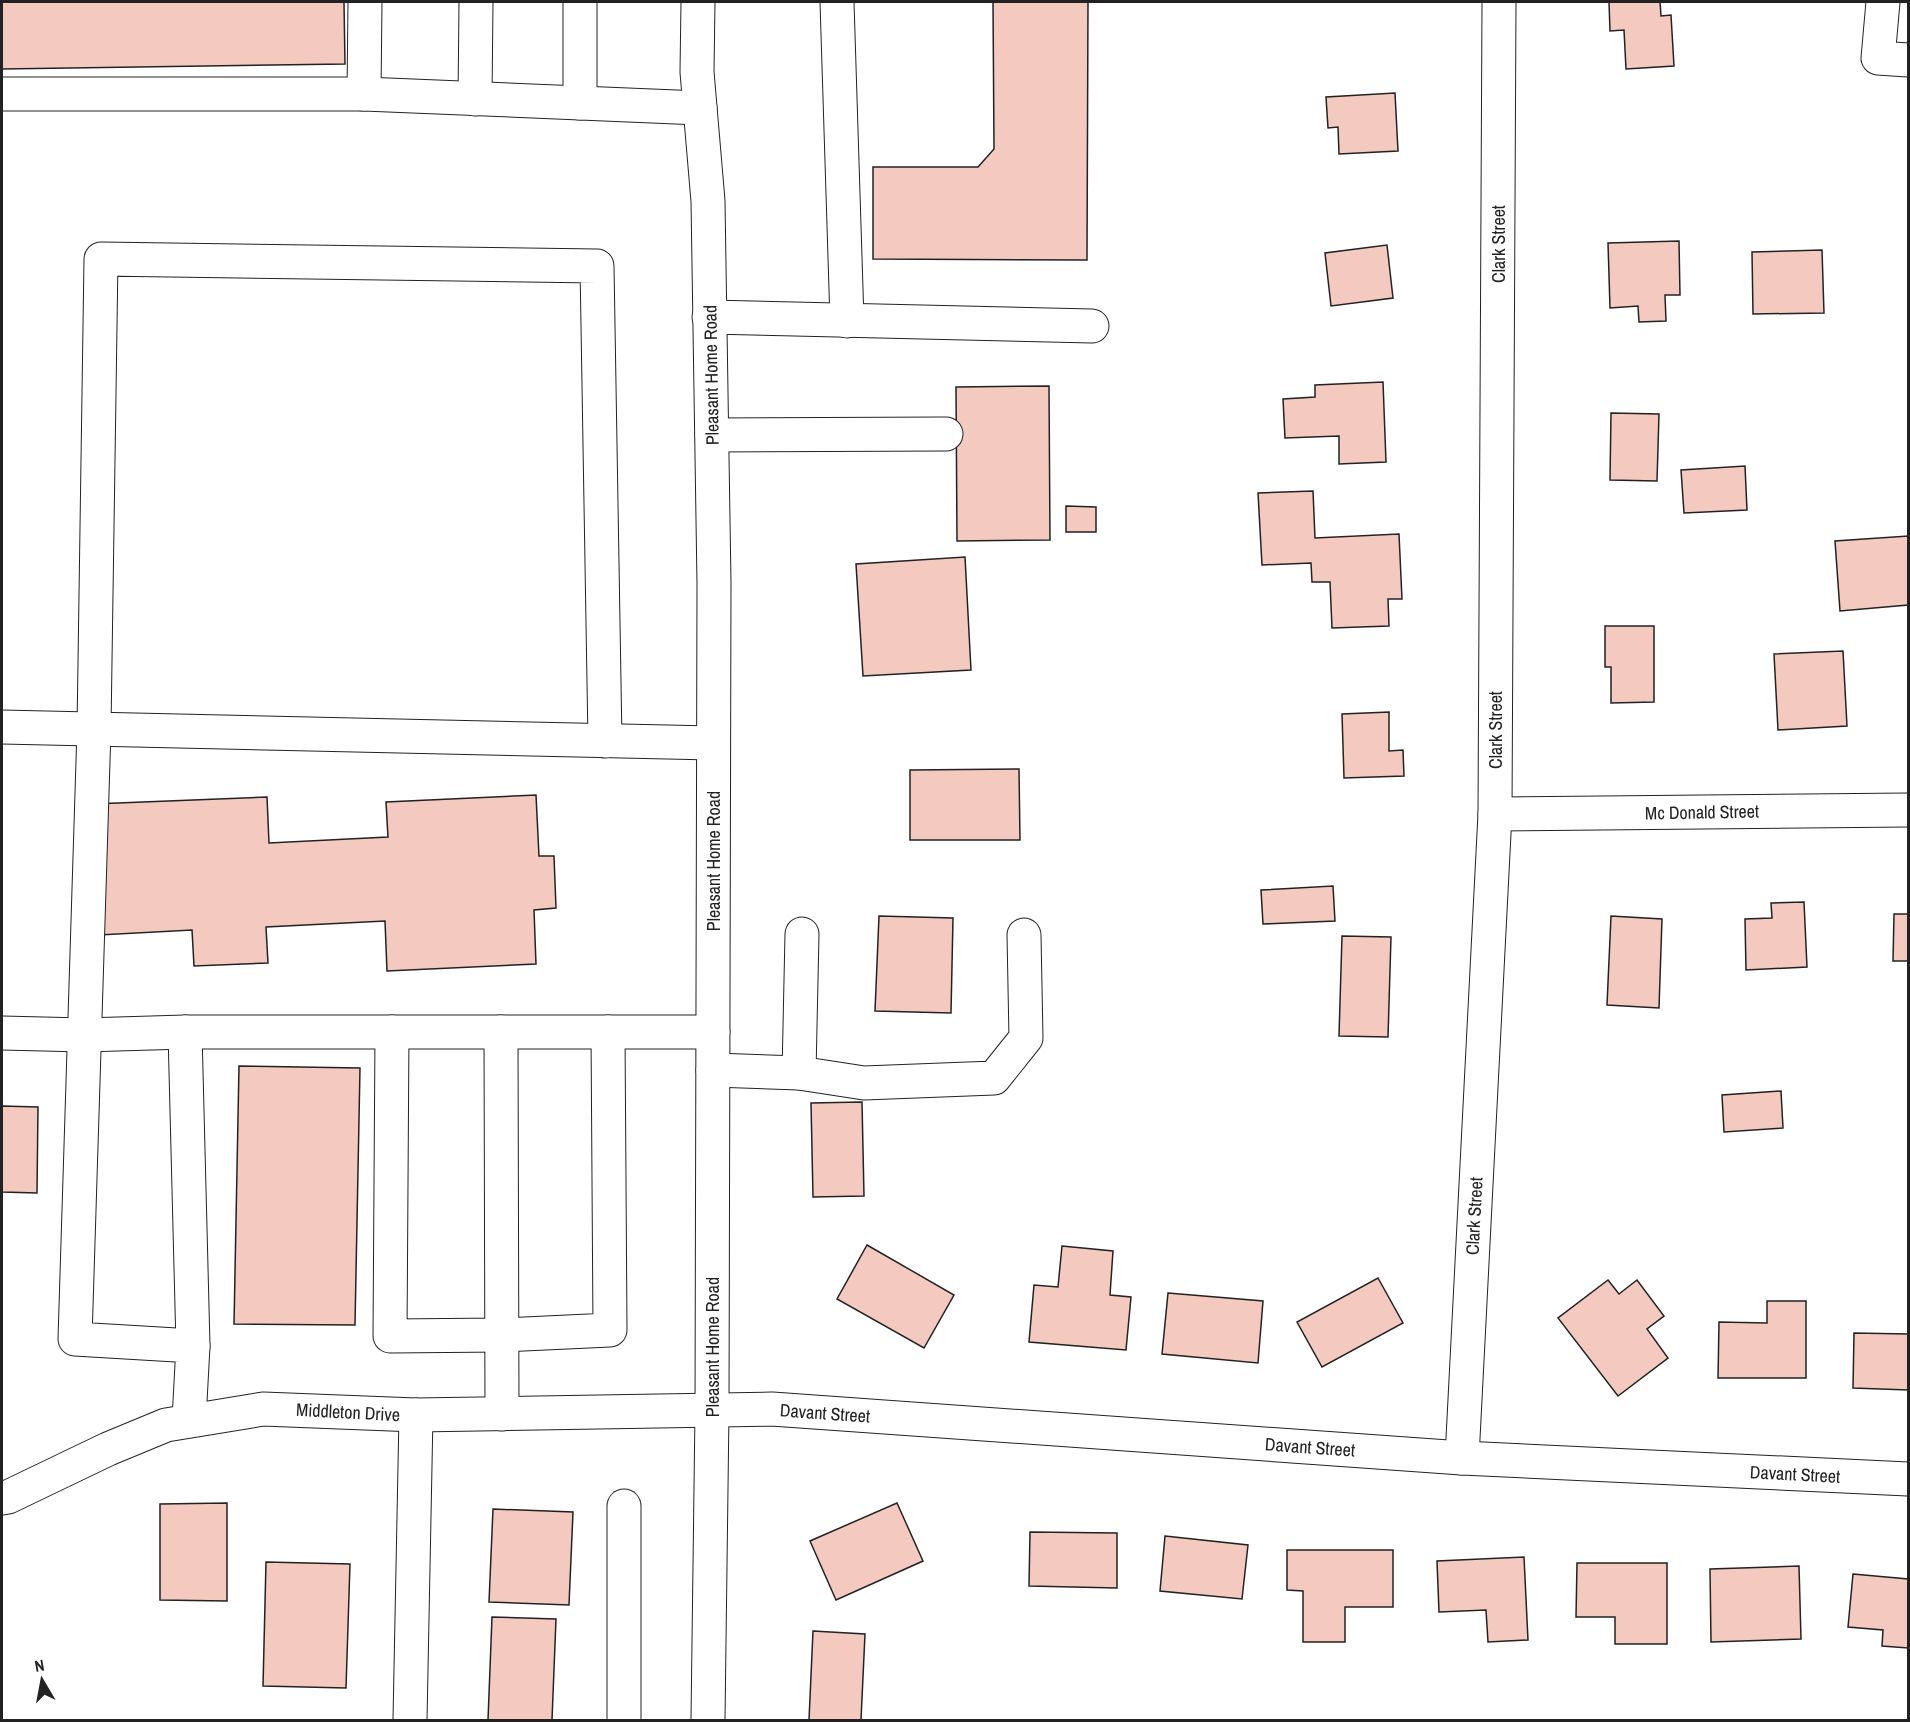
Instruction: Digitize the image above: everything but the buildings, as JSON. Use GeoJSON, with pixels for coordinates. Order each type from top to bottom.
{"type":"FeatureCollection","features":[{"type":"Feature","properties":{"kind":"street"},"geometry":{"type":"LineString","coordinates":[[364,94],[365,2]]}},
{"type":"Feature","properties":{"kind":"street"},"geometry":{"type":"LineString","coordinates":[[475,99],[476,2]]}},
{"type":"Feature","properties":{"kind":"street"},"geometry":{"type":"LineString","coordinates":[[580,2],[580,103]]}},
{"type":"Feature","properties":{"kind":"street","name":"Pleasant Home Road"},"geometry":{"type":"LineString","coordinates":[[698,2],[697,72],[708,201],[714,583],[712,1411],[708,1720]]}},
{"type":"Feature","properties":{"kind":"street"},"geometry":{"type":"LineString","coordinates":[[837,2],[847,321]]}},
{"type":"Feature","properties":{"kind":"street","name":"Clark Street"},"geometry":{"type":"LineString","coordinates":[[1462,1458],[1495,814],[1499,2]]}},
{"type":"Feature","properties":{"kind":"street"},"geometry":{"type":"LineString","coordinates":[[1882,2],[1878,58],[1908,60]]}},
{"type":"Feature","properties":{"kind":"street"},"geometry":{"type":"LineString","coordinates":[[2,94],[364,94],[700,108]]}},
{"type":"Feature","properties":{"kind":"street"},"geometry":{"type":"LineString","coordinates":[[193,1346],[75,1339],[94,729],[101,259],[597,266],[605,741]]}},
{"type":"Feature","properties":{"kind":"street"},"geometry":{"type":"LineString","coordinates":[[710,317],[1092,326]]}},
{"type":"Feature","properties":{"kind":"street"},"geometry":{"type":"LineString","coordinates":[[711,435],[946,434]]}},
{"type":"Feature","properties":{"kind":"street"},"geometry":{"type":"LineString","coordinates":[[2,727],[713,743]]}},
{"type":"Feature","properties":{"kind":"street","name":"Mc Donald Street"},"geometry":{"type":"LineString","coordinates":[[1495,814],[1908,810]]}},
{"type":"Feature","properties":{"kind":"street"},"geometry":{"type":"LineString","coordinates":[[800,1073],[802,934]]}},
{"type":"Feature","properties":{"kind":"street"},"geometry":{"type":"LineString","coordinates":[[713,1071],[800,1073],[864,1083],[994,1078],[1026,1038],[1024,935]]}},
{"type":"Feature","properties":{"kind":"street"},"geometry":{"type":"LineString","coordinates":[[185,1032],[193,1346],[189,1420]]}},
{"type":"Feature","properties":{"kind":"street"},"geometry":{"type":"LineString","coordinates":[[392,1032],[390,1336],[502,1335],[610,1330],[608,1032]]}},
{"type":"Feature","properties":{"kind":"street"},"geometry":{"type":"LineString","coordinates":[[501,1032],[502,1414]]}},
{"type":"Feature","properties":{"kind":"street"},"geometry":{"type":"LineString","coordinates":[[2,1034],[713,1032]]}},
{"type":"Feature","properties":{"kind":"street","name":"Middleton Drive"},"geometry":{"type":"LineString","coordinates":[[2,1498],[166,1425],[263,1408],[416,1415],[712,1411]]}},
{"type":"Feature","properties":{"kind":"street","name":"Davant Street"},"geometry":{"type":"LineString","coordinates":[[712,1411],[772,1409],[1462,1458],[1908,1479]]}},
{"type":"Feature","properties":{"kind":"street"},"geometry":{"type":"LineString","coordinates":[[410,1720],[416,1415]]}},
{"type":"Feature","properties":{"kind":"street"},"geometry":{"type":"LineString","coordinates":[[624,1506],[624,1720]]}}]}
